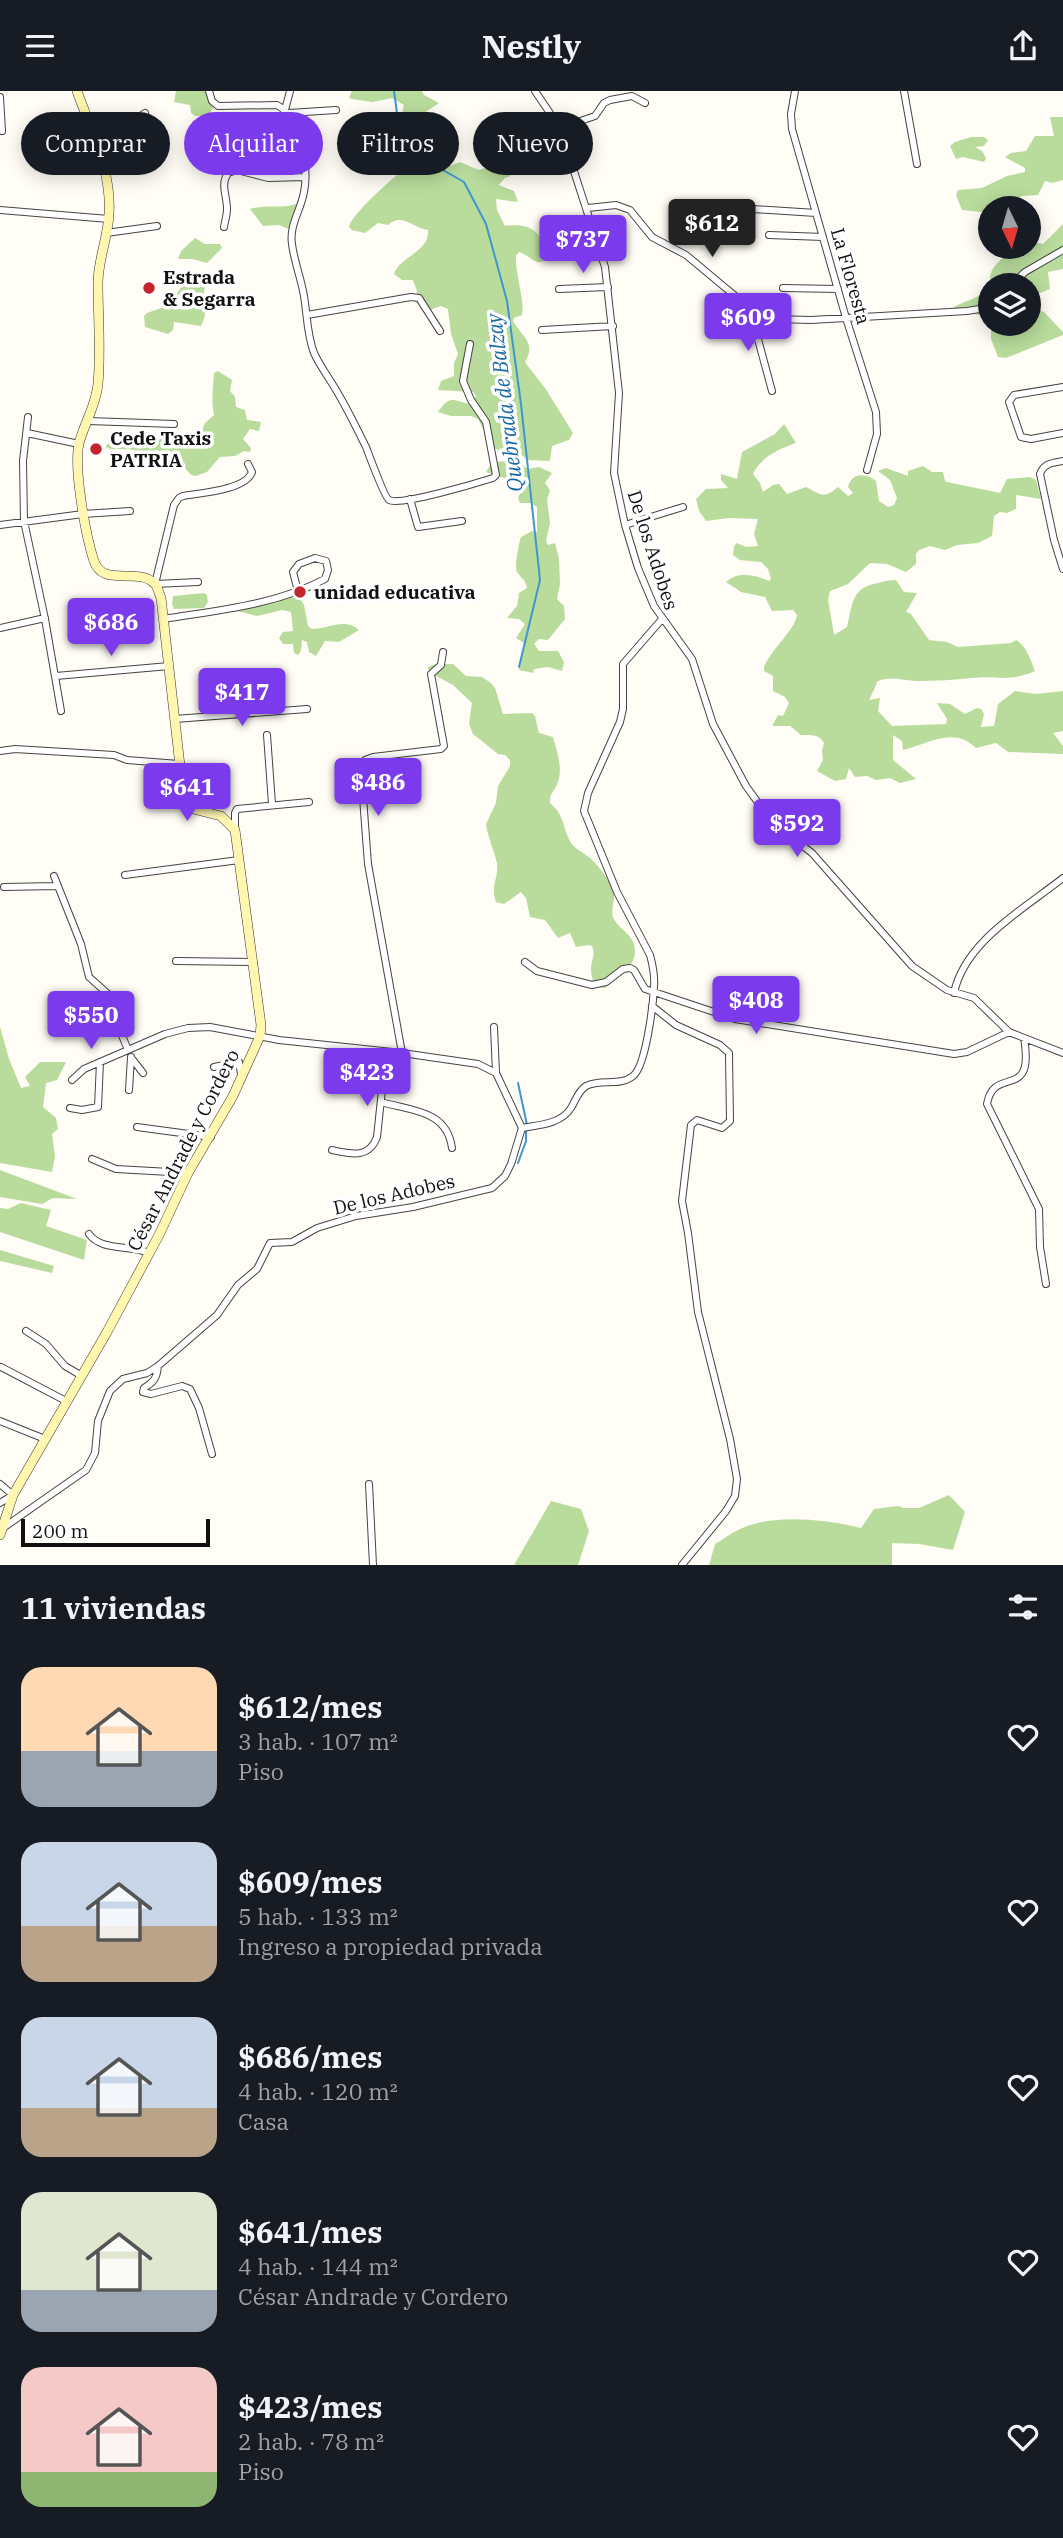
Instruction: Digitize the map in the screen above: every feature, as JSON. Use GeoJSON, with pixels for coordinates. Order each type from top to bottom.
{"type":"FeatureCollection","features":[{"type":"Feature","properties":{"kind":"street"},"geometry":{"type":"LineString","coordinates":[[77,91],[85,112]]}},
{"type":"Feature","properties":{"kind":"street"},"geometry":{"type":"LineString","coordinates":[[209,91],[212,101],[218,106],[277,105],[287,111],[294,121],[305,177],[304,194],[295,218],[292,243],[310,341],[346,406],[375,467],[386,498],[390,501],[410,499],[496,475],[486,422],[471,400],[463,381],[470,344]]}},
{"type":"Feature","properties":{"kind":"street"},"geometry":{"type":"LineString","coordinates":[[287,111],[290,91]]}},
{"type":"Feature","properties":{"kind":"street","name":"De los Adobes"},"geometry":{"type":"LineString","coordinates":[[535,91],[549,112]]}},
{"type":"Feature","properties":{"kind":"street","name":"La Floresta"},"geometry":{"type":"LineString","coordinates":[[795,91],[791,114],[792,129],[876,412],[877,434],[867,470]]}},
{"type":"Feature","properties":{"kind":"street"},"geometry":{"type":"LineString","coordinates":[[904,91],[917,165]]}},
{"type":"Feature","properties":{"kind":"street"},"geometry":{"type":"LineString","coordinates":[[593,117],[610,100],[632,96],[645,103]]}},
{"type":"Feature","properties":{"kind":"street"},"geometry":{"type":"LineString","coordinates":[[0,97],[2,131]]}},
{"type":"Feature","properties":{"kind":"street"},"geometry":{"type":"LineString","coordinates":[[287,111],[336,110]]}},
{"type":"Feature","properties":{"kind":"street"},"geometry":{"type":"LineString","coordinates":[[224,227],[227,210],[223,187],[228,173],[237,170],[268,178],[305,177]]}},
{"type":"Feature","properties":{"kind":"street"},"geometry":{"type":"LineString","coordinates":[[106,175],[109,219],[98,278],[98,384],[89,421],[79,445],[83,514],[95,563],[102,573],[108,576],[142,576],[155,584],[198,582]]}},
{"type":"Feature","properties":{"kind":"street","name":"De los Adobes"},"geometry":{"type":"LineString","coordinates":[[2,1532],[86,1471],[95,1453],[98,1422],[110,1391],[123,1379],[147,1373],[158,1366],[217,1315],[238,1285],[257,1269],[270,1243],[292,1242],[317,1228],[356,1216],[413,1207],[492,1188],[505,1176],[527,1127],[564,1116],[578,1094],[587,1086],[632,1078],[641,1063],[654,992],[653,967],[650,955],[617,893],[586,818],[584,802],[620,722],[623,709],[623,664],[662,619],[638,568],[625,524],[614,466],[619,393],[608,287],[605,267],[576,175]]}},
{"type":"Feature","properties":{"kind":"street"},"geometry":{"type":"LineString","coordinates":[[588,208],[616,205],[630,210],[652,237],[685,255],[752,310],[774,319],[846,318],[978,309]]}},
{"type":"Feature","properties":{"kind":"street"},"geometry":{"type":"LineString","coordinates":[[705,205],[816,213]]}},
{"type":"Feature","properties":{"kind":"street"},"geometry":{"type":"LineString","coordinates":[[0,210],[109,219]]}},
{"type":"Feature","properties":{"kind":"street"},"geometry":{"type":"LineString","coordinates":[[106,233],[157,226]]}},
{"type":"Feature","properties":{"kind":"street"},"geometry":{"type":"LineString","coordinates":[[769,235],[823,237]]}},
{"type":"Feature","properties":{"kind":"street"},"geometry":{"type":"LineString","coordinates":[[1024,273],[1063,250]]}},
{"type":"Feature","properties":{"kind":"street"},"geometry":{"type":"LineString","coordinates":[[559,289],[608,287]]}},
{"type":"Feature","properties":{"kind":"street"},"geometry":{"type":"LineString","coordinates":[[783,288],[838,289]]}},
{"type":"Feature","properties":{"kind":"street"},"geometry":{"type":"LineString","coordinates":[[307,315],[411,297],[419,298],[440,331]]}},
{"type":"Feature","properties":{"kind":"street"},"geometry":{"type":"LineString","coordinates":[[752,310],[772,391]]}},
{"type":"Feature","properties":{"kind":"street"},"geometry":{"type":"LineString","coordinates":[[542,330],[613,325]]}},
{"type":"Feature","properties":{"kind":"street"},"geometry":{"type":"LineString","coordinates":[[1063,387],[1014,395],[1009,402],[1021,437],[1031,439],[1063,433]]}},
{"type":"Feature","properties":{"kind":"street"},"geometry":{"type":"LineString","coordinates":[[27,417],[23,461],[23,521],[45,618],[61,711]]}},
{"type":"Feature","properties":{"kind":"street"},"geometry":{"type":"LineString","coordinates":[[89,421],[174,424]]}},
{"type":"Feature","properties":{"kind":"street"},"geometry":{"type":"LineString","coordinates":[[27,433],[79,445]]}},
{"type":"Feature","properties":{"kind":"street"},"geometry":{"type":"LineString","coordinates":[[1063,461],[1047,464],[1040,474],[1063,569]]}},
{"type":"Feature","properties":{"kind":"street"},"geometry":{"type":"LineString","coordinates":[[235,829],[221,816],[198,812],[190,805],[183,792],[164,619],[161,598],[155,584],[171,516],[178,498],[229,488],[247,481],[252,473],[248,464]]}},
{"type":"Feature","properties":{"kind":"street"},"geometry":{"type":"LineString","coordinates":[[410,499],[418,527],[462,521]]}},
{"type":"Feature","properties":{"kind":"street"},"geometry":{"type":"LineString","coordinates":[[625,524],[683,507]]}},
{"type":"Feature","properties":{"kind":"street"},"geometry":{"type":"LineString","coordinates":[[0,525],[130,511]]}},
{"type":"Feature","properties":{"kind":"street"},"geometry":{"type":"LineString","coordinates":[[164,619],[257,604],[298,591],[325,579],[328,571],[326,561],[315,558],[295,567],[293,572],[298,591]]}},
{"type":"Feature","properties":{"kind":"street"},"geometry":{"type":"LineString","coordinates":[[0,628],[45,618]]}},
{"type":"Feature","properties":{"kind":"street"},"geometry":{"type":"LineString","coordinates":[[662,619],[682,642],[692,659],[713,724],[746,786],[772,822],[812,853],[912,966],[954,993],[974,998],[1009,1032],[1063,1053]]}},
{"type":"Feature","properties":{"kind":"street"},"geometry":{"type":"LineString","coordinates":[[402,1053],[368,864],[361,771],[365,760],[373,757],[441,749],[444,746],[431,674],[441,665],[443,652]]}},
{"type":"Feature","properties":{"kind":"street"},"geometry":{"type":"LineString","coordinates":[[56,676],[169,666]]}},
{"type":"Feature","properties":{"kind":"street"},"geometry":{"type":"LineString","coordinates":[[174,719],[307,709]]}},
{"type":"Feature","properties":{"kind":"street"},"geometry":{"type":"LineString","coordinates":[[267,735],[272,804]]}},
{"type":"Feature","properties":{"kind":"street"},"geometry":{"type":"LineString","coordinates":[[0,751],[15,749],[114,755],[127,760],[180,764]]}},
{"type":"Feature","properties":{"kind":"street"},"geometry":{"type":"LineString","coordinates":[[235,829],[237,809],[309,802]]}},
{"type":"Feature","properties":{"kind":"street","name":"César Andrade y Cordero"},"geometry":{"type":"LineString","coordinates":[[2,1532],[13,1495],[82,1376],[188,1173],[211,1137],[260,1036],[261,1012],[235,829]]}},
{"type":"Feature","properties":{"kind":"street"},"geometry":{"type":"LineString","coordinates":[[125,875],[239,860]]}},
{"type":"Feature","properties":{"kind":"street"},"geometry":{"type":"LineString","coordinates":[[54,876],[81,944],[89,977],[108,994],[116,1021],[136,1066],[143,1073]]}},
{"type":"Feature","properties":{"kind":"street"},"geometry":{"type":"LineString","coordinates":[[954,993],[960,974],[981,944],[1063,879]]}},
{"type":"Feature","properties":{"kind":"street"},"geometry":{"type":"LineString","coordinates":[[4,887],[56,886]]}},
{"type":"Feature","properties":{"kind":"street"},"geometry":{"type":"LineString","coordinates":[[176,961],[253,962]]}},
{"type":"Feature","properties":{"kind":"street"},"geometry":{"type":"LineString","coordinates":[[525,962],[537,971],[592,985],[606,982],[624,969],[630,968],[645,989],[735,1019],[954,1054],[967,1052],[1009,1032]]}},
{"type":"Feature","properties":{"kind":"street"},"geometry":{"type":"LineString","coordinates":[[652,1006],[676,1025],[720,1045],[729,1053],[730,1121],[722,1128],[697,1120],[691,1125],[681,1195],[698,1311],[730,1439],[737,1479],[735,1496],[726,1511],[682,1565]]}},
{"type":"Feature","properties":{"kind":"street"},"geometry":{"type":"LineString","coordinates":[[72,1080],[84,1069],[131,1051],[165,1034],[188,1028],[210,1027],[478,1064],[496,1073]]}},
{"type":"Feature","properties":{"kind":"street"},"geometry":{"type":"LineString","coordinates":[[494,1027],[496,1073],[527,1127]]}},
{"type":"Feature","properties":{"kind":"street"},"geometry":{"type":"LineString","coordinates":[[1024,1038],[1026,1069],[1020,1077],[993,1089],[987,1104],[1039,1209],[1040,1247],[1046,1284]]}},
{"type":"Feature","properties":{"kind":"street"},"geometry":{"type":"LineString","coordinates":[[129,1090],[131,1051]]}},
{"type":"Feature","properties":{"kind":"street"},"geometry":{"type":"LineString","coordinates":[[332,1150],[358,1154],[365,1153],[375,1144],[386,1052]]}},
{"type":"Feature","properties":{"kind":"street"},"geometry":{"type":"LineString","coordinates":[[70,1108],[82,1110],[98,1107],[100,1062]]}},
{"type":"Feature","properties":{"kind":"street"},"geometry":{"type":"LineString","coordinates":[[214,1067],[239,1062],[240,1080]]}},
{"type":"Feature","properties":{"kind":"street"},"geometry":{"type":"LineString","coordinates":[[381,1102],[433,1116],[441,1121],[448,1130],[452,1148]]}},
{"type":"Feature","properties":{"kind":"street"},"geometry":{"type":"LineString","coordinates":[[137,1127],[211,1137]]}},
{"type":"Feature","properties":{"kind":"street"},"geometry":{"type":"LineString","coordinates":[[92,1159],[116,1169],[188,1173]]}},
{"type":"Feature","properties":{"kind":"street"},"geometry":{"type":"LineString","coordinates":[[89,1234],[99,1244],[139,1248],[149,1252]]}},
{"type":"Feature","properties":{"kind":"street"},"geometry":{"type":"LineString","coordinates":[[26,1331],[46,1344],[65,1366],[82,1376]]}},
{"type":"Feature","properties":{"kind":"street"},"geometry":{"type":"LineString","coordinates":[[158,1366],[158,1376],[143,1392],[151,1394],[182,1386],[190,1389],[199,1408],[212,1454]]}},
{"type":"Feature","properties":{"kind":"street"},"geometry":{"type":"LineString","coordinates":[[1,1367],[66,1401]]}},
{"type":"Feature","properties":{"kind":"street"},"geometry":{"type":"LineString","coordinates":[[0,1421],[44,1440]]}},
{"type":"Feature","properties":{"kind":"street"},"geometry":{"type":"LineString","coordinates":[[0,1484],[13,1495],[0,1503]]}},
{"type":"Feature","properties":{"kind":"street"},"geometry":{"type":"LineString","coordinates":[[369,1484],[373,1565]]}},
{"type":"Feature","properties":{"kind":"green space"},"geometry":{"type":"Polygon","coordinates":[[[176,91],[213,91],[210,112],[191,112],[190,105],[174,102],[176,91]]]}},
{"type":"Feature","properties":{"kind":"green space"},"geometry":{"type":"Polygon","coordinates":[[[352,91],[422,91],[424,95],[439,103],[426,112],[402,112],[404,105],[392,98],[373,102],[349,97],[352,91]]]}},
{"type":"Feature","properties":{"kind":"green space"},"geometry":{"type":"Polygon","coordinates":[[[1050,117],[1063,117],[1063,180],[1052,183],[1045,181],[1038,195],[978,196],[978,212],[962,210],[956,195],[958,190],[982,188],[1007,176],[1025,172],[1025,168],[1005,157],[1011,153],[1026,151],[1035,136],[1054,136],[1050,117]]]}},
{"type":"Feature","properties":{"kind":"green space"},"geometry":{"type":"Polygon","coordinates":[[[971,137],[984,137],[988,140],[984,146],[975,147],[982,151],[986,158],[984,162],[963,157],[956,159],[950,146],[971,137]]]}},
{"type":"Feature","properties":{"kind":"green space"},"geometry":{"type":"Polygon","coordinates":[[[460,162],[473,167],[473,175],[511,176],[499,185],[514,191],[518,202],[496,199],[497,210],[505,226],[522,226],[539,235],[547,258],[536,262],[519,252],[516,256],[523,309],[522,315],[513,321],[529,344],[525,362],[573,433],[569,440],[552,446],[550,461],[528,460],[515,450],[503,453],[493,447],[478,419],[438,412],[446,402],[471,404],[476,396],[473,392],[438,390],[441,381],[454,376],[454,363],[458,354],[451,334],[448,309],[441,306],[430,310],[415,302],[417,291],[413,280],[402,280],[394,274],[402,263],[424,244],[428,230],[402,220],[388,225],[378,223],[365,233],[349,227],[365,205],[398,175],[459,175],[460,162]]]}},
{"type":"Feature","properties":{"kind":"green space"},"geometry":{"type":"Polygon","coordinates":[[[296,204],[299,207],[291,230],[279,225],[263,226],[250,209],[285,206],[296,204]]]}},
{"type":"Feature","properties":{"kind":"green space"},"geometry":{"type":"Polygon","coordinates":[[[1063,224],[1063,269],[1048,272],[1050,289],[1041,293],[1041,273],[991,273],[1001,259],[1041,259],[1043,244],[1063,224]]]}},
{"type":"Feature","properties":{"kind":"green space"},"geometry":{"type":"Polygon","coordinates":[[[195,238],[205,244],[220,244],[222,248],[207,263],[178,259],[181,251],[195,238]]]}},
{"type":"Feature","properties":{"kind":"green space"},"geometry":{"type":"Polygon","coordinates":[[[192,277],[198,278],[205,287],[205,315],[201,326],[174,322],[173,330],[168,334],[145,327],[144,316],[170,305],[183,284],[192,277]]]}},
{"type":"Feature","properties":{"kind":"green space"},"geometry":{"type":"Polygon","coordinates":[[[978,296],[978,315],[954,315],[948,312],[978,296]]]}},
{"type":"Feature","properties":{"kind":"green space"},"geometry":{"type":"Polygon","coordinates":[[[1041,311],[1063,332],[1063,335],[1006,358],[998,357],[991,336],[1041,336],[1041,311]]]}},
{"type":"Feature","properties":{"kind":"green space"},"geometry":{"type":"Polygon","coordinates":[[[218,371],[232,380],[230,391],[235,397],[236,407],[245,410],[247,420],[261,422],[259,431],[250,429],[243,439],[251,448],[250,452],[220,457],[207,472],[196,476],[160,452],[147,453],[106,447],[107,444],[135,439],[147,444],[161,439],[174,440],[185,447],[185,437],[199,438],[205,423],[214,415],[214,373],[218,371]]]}},
{"type":"Feature","properties":{"kind":"green space"},"geometry":{"type":"Polygon","coordinates":[[[784,424],[796,443],[771,454],[756,468],[753,474],[763,492],[779,484],[787,494],[806,487],[825,495],[838,487],[848,496],[853,493],[848,487],[850,482],[856,476],[864,475],[876,481],[879,501],[888,507],[894,505],[897,498],[890,480],[878,471],[886,468],[908,476],[908,471],[923,466],[932,472],[943,472],[947,482],[1000,493],[1007,479],[1030,477],[1036,480],[1041,499],[1016,495],[1016,509],[994,516],[992,536],[978,543],[957,545],[945,550],[930,546],[919,550],[916,564],[906,572],[887,564],[870,563],[848,584],[830,591],[828,599],[834,635],[847,627],[852,604],[858,593],[869,585],[896,580],[904,592],[917,593],[906,612],[911,614],[929,640],[947,642],[958,647],[1011,643],[1016,640],[1028,654],[1035,671],[1017,677],[924,681],[891,679],[876,682],[869,700],[880,698],[878,711],[892,726],[946,724],[947,719],[937,703],[950,704],[965,714],[977,708],[981,709],[984,714],[981,727],[994,726],[998,704],[1015,691],[1036,694],[1063,691],[1063,731],[1053,733],[1063,746],[1063,754],[1008,752],[996,743],[976,748],[959,738],[950,737],[903,750],[902,741],[893,735],[893,760],[916,779],[900,783],[890,778],[876,780],[867,776],[855,777],[849,768],[846,779],[835,781],[817,771],[823,760],[824,743],[820,738],[801,735],[790,726],[772,726],[778,715],[783,716],[789,703],[785,697],[773,691],[773,676],[764,671],[764,667],[792,627],[797,615],[793,610],[772,611],[765,597],[741,592],[726,582],[741,575],[769,581],[771,579],[768,569],[761,562],[740,560],[733,555],[737,543],[746,547],[758,546],[754,534],[758,519],[729,518],[706,521],[699,511],[696,499],[706,489],[728,488],[721,480],[721,474],[737,479],[742,452],[775,434],[784,424]]]}},
{"type":"Feature","properties":{"kind":"green space"},"geometry":{"type":"Polygon","coordinates":[[[512,461],[528,469],[539,467],[552,473],[545,483],[550,490],[547,500],[550,523],[546,541],[548,545],[555,543],[559,559],[560,584],[557,599],[564,606],[565,619],[548,640],[539,639],[534,644],[539,651],[558,651],[564,662],[562,671],[548,667],[534,669],[533,673],[519,670],[524,643],[516,638],[525,624],[519,619],[507,618],[517,606],[519,593],[527,588],[516,570],[516,560],[521,537],[532,531],[537,532],[537,507],[531,503],[520,503],[518,498],[522,489],[510,480],[486,472],[492,462],[512,461]]]}},
{"type":"Feature","properties":{"kind":"green space"},"geometry":{"type":"Polygon","coordinates":[[[204,593],[208,602],[204,608],[174,609],[173,596],[204,593]]]}},
{"type":"Feature","properties":{"kind":"green space"},"geometry":{"type":"Polygon","coordinates":[[[299,597],[304,605],[308,626],[312,629],[348,624],[359,630],[339,642],[325,641],[316,656],[309,652],[307,642],[302,640],[298,655],[294,653],[293,644],[283,644],[279,638],[283,632],[293,631],[291,612],[282,610],[257,616],[237,611],[280,599],[299,597]]]}},
{"type":"Feature","properties":{"kind":"green space"},"geometry":{"type":"Polygon","coordinates":[[[453,664],[466,676],[482,677],[495,688],[503,714],[532,713],[539,733],[553,737],[560,771],[550,803],[561,817],[572,844],[593,861],[609,881],[614,893],[613,917],[631,938],[634,946],[634,957],[629,967],[605,988],[595,987],[591,971],[592,946],[576,947],[570,933],[558,938],[545,920],[530,917],[526,898],[521,892],[504,904],[496,902],[494,891],[497,863],[486,824],[496,803],[498,786],[510,766],[510,760],[473,734],[469,724],[472,703],[453,685],[429,672],[428,667],[453,664]]]}},
{"type":"Feature","properties":{"kind":"green space"},"geometry":{"type":"Polygon","coordinates":[[[0,1027],[21,1088],[30,1086],[25,1077],[40,1062],[66,1062],[57,1080],[46,1083],[43,1107],[56,1118],[58,1129],[52,1134],[55,1156],[52,1172],[0,1163],[0,1027]]]}},
{"type":"Feature","properties":{"kind":"green space"},"geometry":{"type":"Polygon","coordinates":[[[0,1170],[77,1199],[53,1198],[42,1204],[0,1197],[0,1170]]]}},
{"type":"Feature","properties":{"kind":"green space"},"geometry":{"type":"Polygon","coordinates":[[[21,1203],[51,1210],[46,1226],[87,1240],[84,1260],[0,1232],[0,1208],[8,1209],[21,1203]]]}},
{"type":"Feature","properties":{"kind":"green space"},"geometry":{"type":"Polygon","coordinates":[[[0,1250],[54,1266],[52,1273],[0,1261],[0,1250]]]}},
{"type":"Feature","properties":{"kind":"green space"},"geometry":{"type":"Polygon","coordinates":[[[949,1495],[965,1512],[953,1550],[892,1543],[892,1565],[709,1565],[715,1544],[751,1525],[766,1521],[799,1519],[861,1528],[874,1509],[898,1506],[919,1508],[949,1495]]]}},
{"type":"Feature","properties":{"kind":"green space"},"geometry":{"type":"Polygon","coordinates":[[[551,1501],[581,1509],[589,1531],[578,1565],[514,1565],[551,1501]]]}},
{"type":"Feature","properties":{"kind":"waterway","name":"Quebrada de Balzay"},"geometry":{"type":"LineString","coordinates":[[394,91],[399,128],[411,152],[464,182],[486,224],[507,301],[540,580],[519,667]]}},
{"type":"Feature","properties":{"kind":"waterway"},"geometry":{"type":"LineString","coordinates":[[518,1083],[527,1125]]}},
{"type":"Feature","properties":{"kind":"waterway"},"geometry":{"type":"LineString","coordinates":[[518,1163],[526,1141],[526,1131]]}},
{"type":"Feature","properties":{"kind":"place","name":"Estrada & Segarra"},"geometry":{"type":"Point","coordinates":[149,288]}},
{"type":"Feature","properties":{"kind":"place","name":"Cede Taxis PATRIA"},"geometry":{"type":"Point","coordinates":[96,449]}},
{"type":"Feature","properties":{"kind":"place","name":"unidad educativa"},"geometry":{"type":"Point","coordinates":[300,592]}}]}
